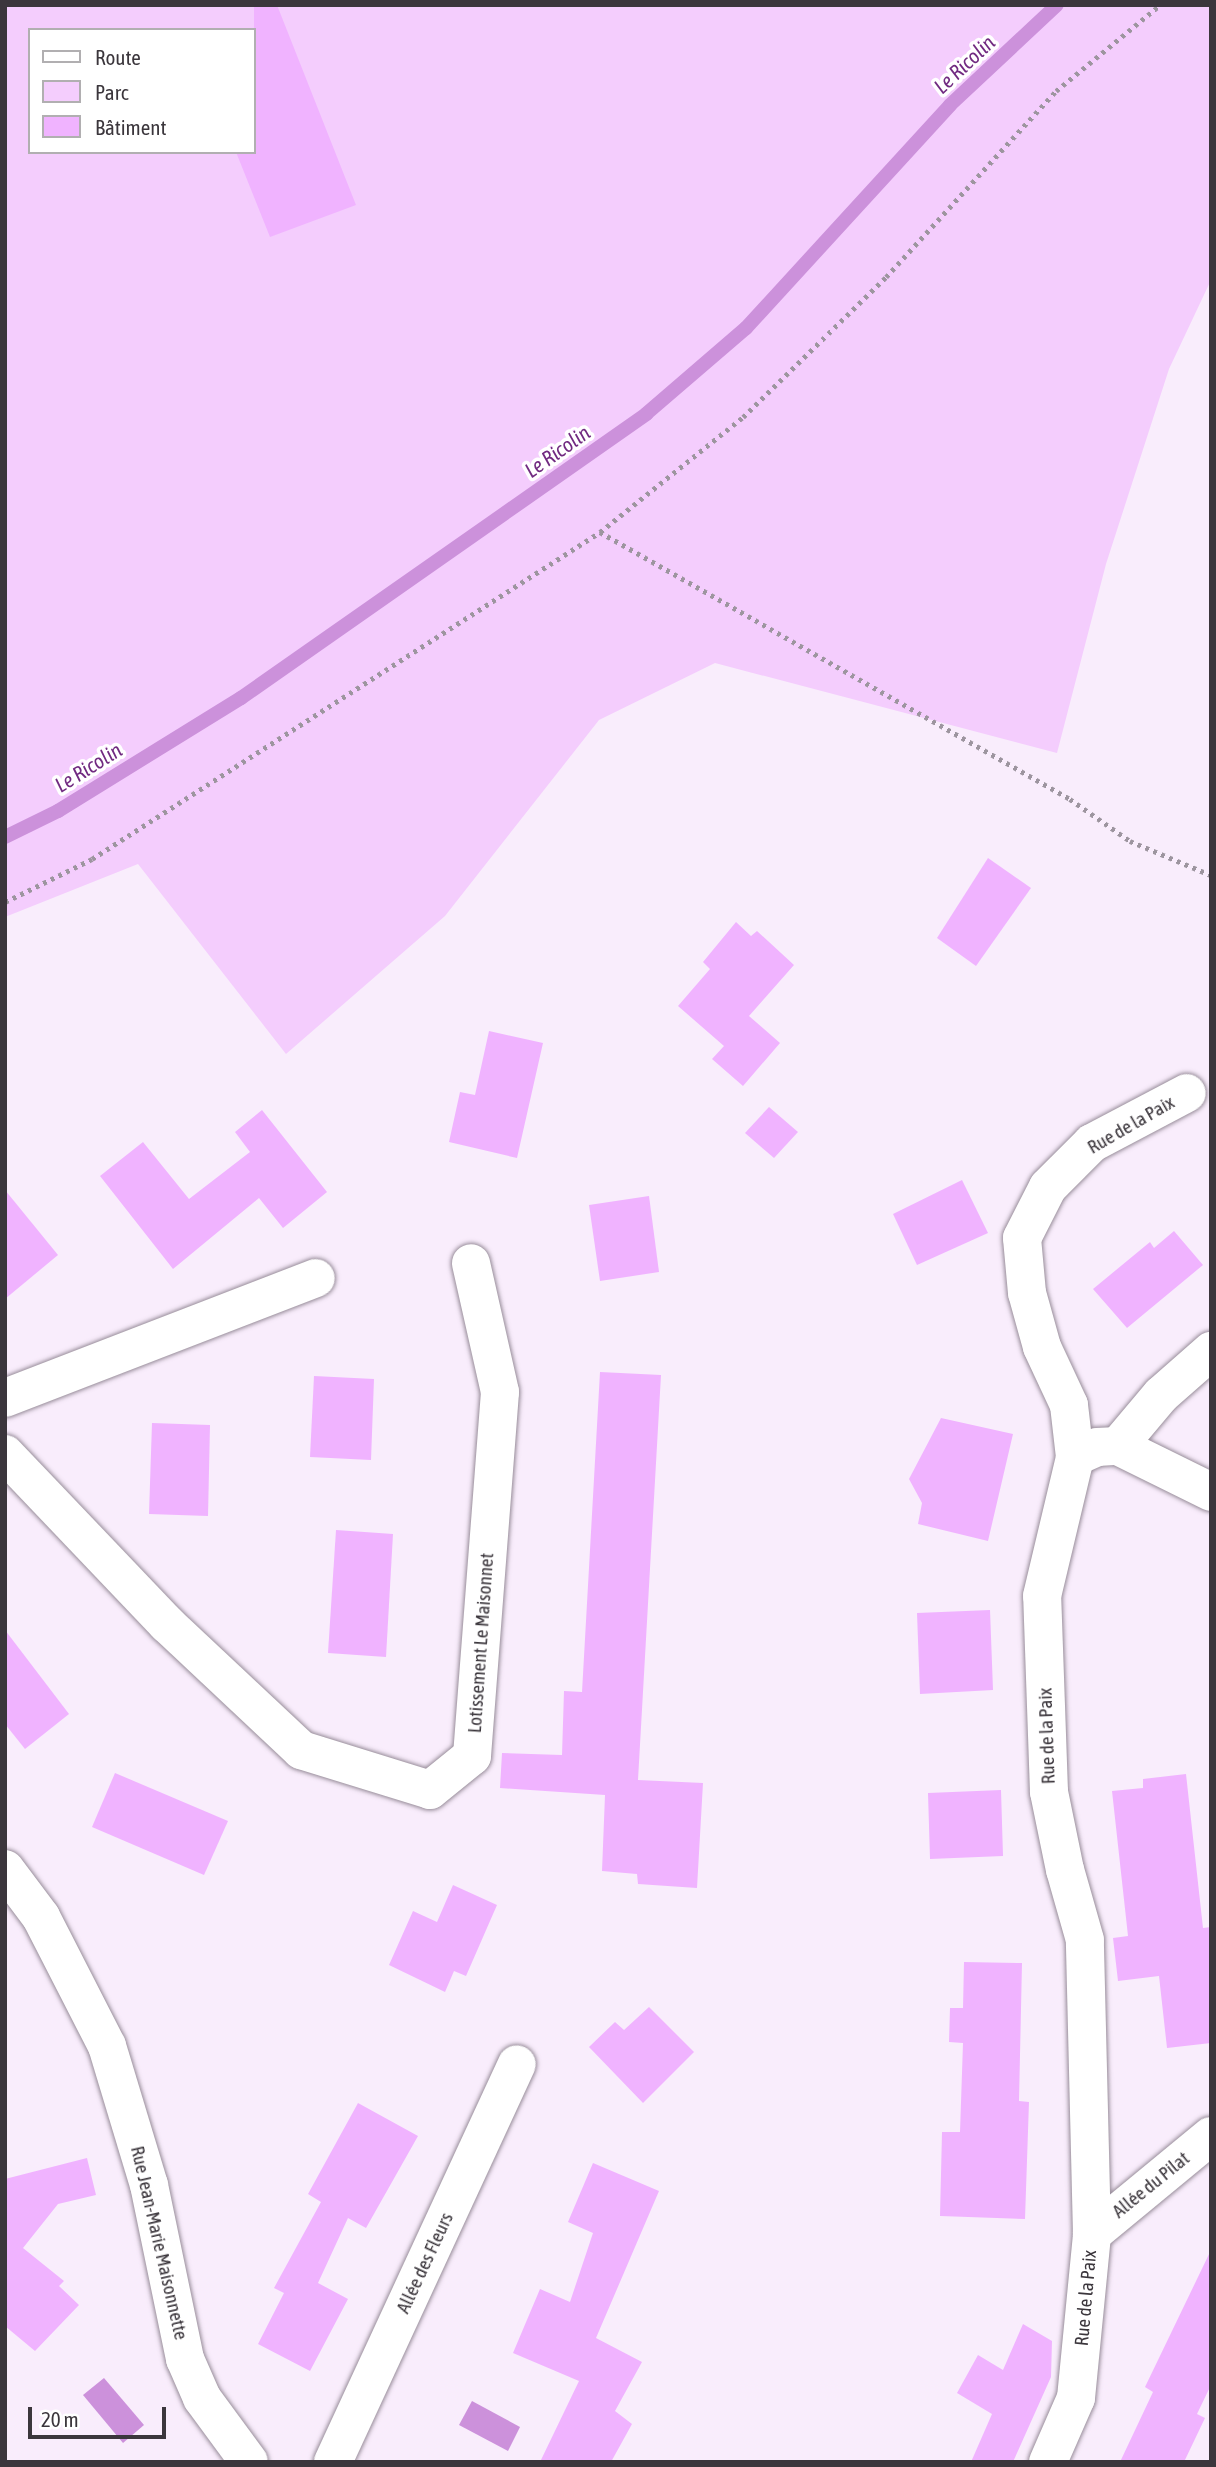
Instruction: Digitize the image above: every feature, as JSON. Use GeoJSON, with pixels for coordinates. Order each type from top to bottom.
{"type":"FeatureCollection","features":[{"type":"Feature","properties":{"kind":"street","name":"Rue de la Paix"},"geometry":{"type":"LineString","coordinates":[[1048,2462],[1076,2398],[1091,2234],[1085,1940],[1049,1792],[1042,1596],[1075,1457],[1069,1405],[1042,1347],[1027,1293],[1022,1238],[1048,1187],[1092,1143],[1187,1093]]}},
{"type":"Feature","properties":{"kind":"street","name":"Lotissement Le Maisonnet"},"geometry":{"type":"LineString","coordinates":[[5,1454],[167,1624],[301,1749],[430,1790],[472,1756],[500,1392],[471,1263]]}},
{"type":"Feature","properties":{"kind":"street"},"geometry":{"type":"LineString","coordinates":[[5,1398],[316,1278]]}},
{"type":"Feature","properties":{"kind":"street"},"geometry":{"type":"LineString","coordinates":[[1118,1446],[1161,1395],[1211,1351]]}},
{"type":"Feature","properties":{"kind":"street"},"geometry":{"type":"LineString","coordinates":[[1075,1457],[1097,1447],[1118,1446],[1211,1492]]}},
{"type":"Feature","properties":{"kind":"street","name":"Rue Jean-Marie Maisonnette"},"geometry":{"type":"LineString","coordinates":[[5,1869],[41,1917],[107,2046],[149,2185],[185,2359],[202,2398],[249,2462]]}},
{"type":"Feature","properties":{"kind":"street","name":"Allée des Fleurs"},"geometry":{"type":"LineString","coordinates":[[333,2462],[517,2064]]}},
{"type":"Feature","properties":{"kind":"street","name":"Allée du Pilat"},"geometry":{"type":"LineString","coordinates":[[1091,2234],[1211,2136]]}},
{"type":"Feature","properties":{"kind":"path"},"geometry":{"type":"LineString","coordinates":[[5,902],[92,859],[600,532],[743,417],[886,277],[1056,91],[1160,5]]}},
{"type":"Feature","properties":{"kind":"path"},"geometry":{"type":"LineString","coordinates":[[600,532],[1070,799],[1130,841],[1211,875]]}},
{"type":"Feature","properties":{"kind":"green space"},"geometry":{"type":"Polygon","coordinates":[[[5,5],[1211,5],[1211,280],[1169,369],[1106,564],[1057,753],[715,663],[599,720],[445,916],[286,1054],[138,864],[5,917],[5,5]]]}},
{"type":"Feature","properties":{"kind":"shaded area"},"geometry":{"type":"Polygon","coordinates":[[[104,2378],[144,2425],[123,2443],[83,2395],[104,2378]]]}},
{"type":"Feature","properties":{"kind":"shaded area"},"geometry":{"type":"Polygon","coordinates":[[[472,2401],[520,2427],[508,2451],[459,2425],[472,2401]]]}},
{"type":"Feature","properties":{"kind":"building"},"geometry":{"type":"Polygon","coordinates":[[[254,5],[277,5],[356,205],[270,237],[237,154],[256,154],[254,5]]]}},
{"type":"Feature","properties":{"kind":"building"},"geometry":{"type":"Polygon","coordinates":[[[988,858],[1031,888],[976,966],[937,938],[988,858]]]}},
{"type":"Feature","properties":{"kind":"building"},"geometry":{"type":"Polygon","coordinates":[[[736,922],[751,936],[757,931],[794,965],[749,1016],[780,1043],[743,1086],[712,1059],[724,1046],[678,1006],[710,969],[703,962],[736,922]]]}},
{"type":"Feature","properties":{"kind":"building"},"geometry":{"type":"Polygon","coordinates":[[[489,1031],[543,1043],[517,1158],[449,1142],[460,1092],[475,1095],[489,1031]]]}},
{"type":"Feature","properties":{"kind":"building"},"geometry":{"type":"Polygon","coordinates":[[[769,1107],[798,1132],[774,1158],[745,1133],[769,1107]]]}},
{"type":"Feature","properties":{"kind":"building"},"geometry":{"type":"Polygon","coordinates":[[[262,1110],[327,1192],[283,1228],[259,1198],[173,1269],[100,1176],[143,1142],[189,1199],[250,1152],[235,1132],[262,1110]]]}},
{"type":"Feature","properties":{"kind":"building"},"geometry":{"type":"Polygon","coordinates":[[[962,1180],[988,1233],[917,1265],[893,1214],[962,1180]]]}},
{"type":"Feature","properties":{"kind":"building"},"geometry":{"type":"Polygon","coordinates":[[[5,1190],[58,1255],[5,1299],[5,1190]]]}},
{"type":"Feature","properties":{"kind":"building"},"geometry":{"type":"Polygon","coordinates":[[[649,1196],[659,1272],[600,1281],[589,1205],[649,1196]]]}},
{"type":"Feature","properties":{"kind":"building"},"geometry":{"type":"Polygon","coordinates":[[[1174,1231],[1203,1265],[1127,1328],[1093,1289],[1150,1242],[1154,1248],[1174,1231]]]}},
{"type":"Feature","properties":{"kind":"building"},"geometry":{"type":"Polygon","coordinates":[[[600,1372],[661,1375],[638,1780],[703,1783],[697,1888],[638,1884],[637,1874],[602,1871],[605,1795],[500,1788],[502,1753],[562,1755],[564,1691],[582,1692],[600,1372]]]}},
{"type":"Feature","properties":{"kind":"building"},"geometry":{"type":"Polygon","coordinates":[[[314,1376],[374,1379],[371,1460],[310,1457],[314,1376]]]}},
{"type":"Feature","properties":{"kind":"building"},"geometry":{"type":"Polygon","coordinates":[[[941,1418],[1013,1434],[988,1541],[918,1524],[922,1503],[909,1479],[941,1418]]]}},
{"type":"Feature","properties":{"kind":"building"},"geometry":{"type":"Polygon","coordinates":[[[152,1423],[210,1425],[208,1516],[149,1514],[152,1423]]]}},
{"type":"Feature","properties":{"kind":"building"},"geometry":{"type":"Polygon","coordinates":[[[336,1530],[393,1534],[386,1657],[328,1653],[336,1530]]]}},
{"type":"Feature","properties":{"kind":"building"},"geometry":{"type":"Polygon","coordinates":[[[990,1610],[993,1690],[920,1694],[917,1613],[990,1610]]]}},
{"type":"Feature","properties":{"kind":"building"},"geometry":{"type":"Polygon","coordinates":[[[5,1630],[69,1714],[25,1749],[5,1724],[5,1630]]]}},
{"type":"Feature","properties":{"kind":"building"},"geometry":{"type":"Polygon","coordinates":[[[115,1773],[228,1821],[204,1875],[92,1827],[115,1773]]]}},
{"type":"Feature","properties":{"kind":"building"},"geometry":{"type":"Polygon","coordinates":[[[1186,1774],[1203,1928],[1211,1927],[1211,2043],[1167,2048],[1159,1976],[1118,1981],[1113,1938],[1128,1936],[1112,1791],[1143,1788],[1143,1779],[1186,1774]]]}},
{"type":"Feature","properties":{"kind":"building"},"geometry":{"type":"Polygon","coordinates":[[[1001,1790],[1003,1856],[930,1859],[928,1793],[1001,1790]]]}},
{"type":"Feature","properties":{"kind":"building"},"geometry":{"type":"Polygon","coordinates":[[[453,1885],[497,1905],[466,1976],[454,1971],[445,1992],[389,1965],[413,1911],[437,1922],[453,1885]]]}},
{"type":"Feature","properties":{"kind":"building"},"geometry":{"type":"Polygon","coordinates":[[[964,1962],[1022,1963],[1019,2101],[1029,2102],[1025,2219],[940,2216],[942,2132],[960,2132],[963,2043],[949,2042],[950,2008],[963,2008],[964,1962]]]}},
{"type":"Feature","properties":{"kind":"building"},"geometry":{"type":"Polygon","coordinates":[[[649,2007],[694,2052],[643,2103],[589,2047],[615,2022],[624,2030],[649,2007]]]}},
{"type":"Feature","properties":{"kind":"building"},"geometry":{"type":"Polygon","coordinates":[[[358,2103],[418,2136],[366,2228],[348,2218],[318,2283],[348,2299],[310,2371],[258,2344],[284,2293],[274,2288],[321,2202],[308,2194],[358,2103]]]}},
{"type":"Feature","properties":{"kind":"building"},"geometry":{"type":"Polygon","coordinates":[[[87,2158],[96,2195],[58,2204],[23,2248],[64,2281],[59,2286],[79,2305],[35,2351],[5,2326],[5,2179],[87,2158]]]}},
{"type":"Feature","properties":{"kind":"building"},"geometry":{"type":"Polygon","coordinates":[[[593,2163],[659,2191],[596,2338],[642,2362],[615,2411],[632,2424],[611,2462],[540,2462],[579,2381],[513,2353],[540,2289],[570,2302],[593,2233],[568,2222],[593,2163]]]}},
{"type":"Feature","properties":{"kind":"building"},"geometry":{"type":"Polygon","coordinates":[[[1211,2250],[1211,2385],[1197,2414],[1205,2418],[1184,2462],[1120,2462],[1153,2392],[1145,2387],[1211,2250]]]}},
{"type":"Feature","properties":{"kind":"building"},"geometry":{"type":"Polygon","coordinates":[[[1023,2324],[1052,2341],[1051,2377],[1013,2462],[971,2462],[992,2414],[957,2393],[978,2355],[1003,2370],[1023,2324]]]}},
{"type":"Feature","properties":{"kind":"waterway","name":"Le Ricolin"},"geometry":{"type":"LineString","coordinates":[[5,837],[58,811],[241,698],[646,414],[746,328],[950,105],[1057,5]]}}]}
